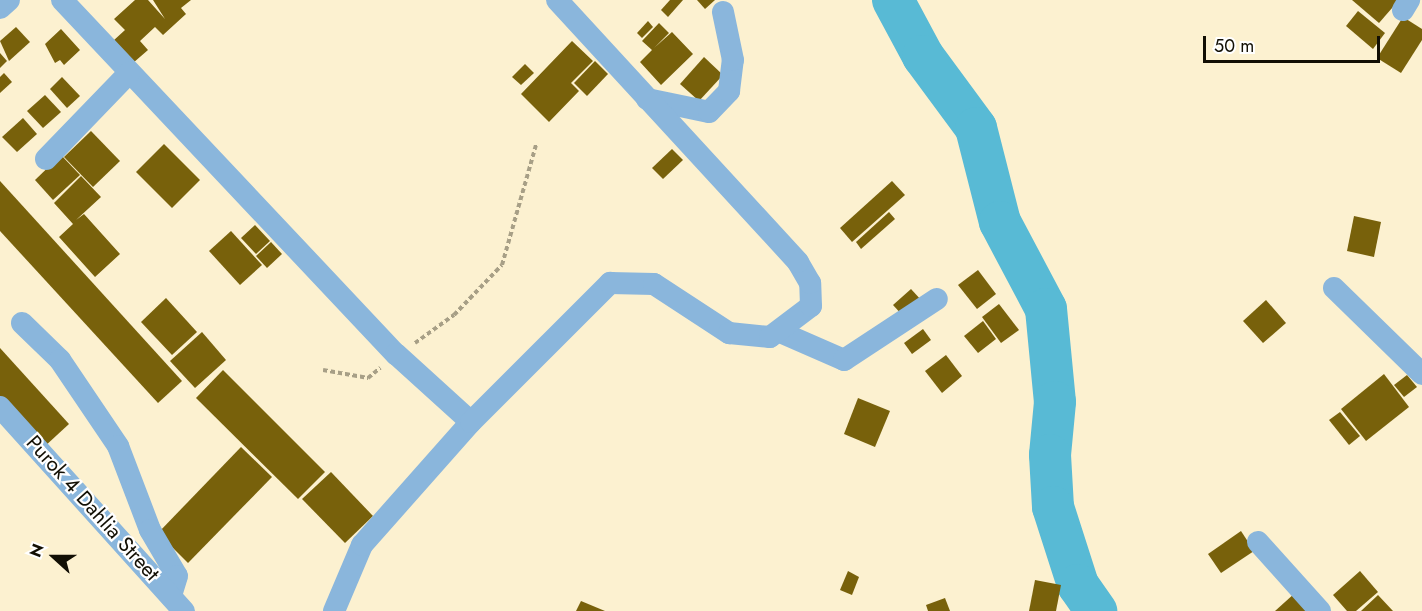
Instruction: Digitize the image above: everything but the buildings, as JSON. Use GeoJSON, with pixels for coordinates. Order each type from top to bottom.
{"type":"FeatureCollection","features":[{"type":"Feature","properties":{"kind":"street"},"geometry":{"type":"LineString","coordinates":[[0,8],[9,0]]}},
{"type":"Feature","properties":{"kind":"street"},"geometry":{"type":"LineString","coordinates":[[62,0],[396,354],[471,422]]}},
{"type":"Feature","properties":{"kind":"street"},"geometry":{"type":"LineString","coordinates":[[334,611],[362,546],[471,422],[610,283],[654,284],[729,333],[770,337],[780,332],[811,306],[810,283],[798,262],[557,0]]}},
{"type":"Feature","properties":{"kind":"street"},"geometry":{"type":"LineString","coordinates":[[647,99],[709,112],[729,91],[733,60],[723,12]]}},
{"type":"Feature","properties":{"kind":"street"},"geometry":{"type":"LineString","coordinates":[[45,159],[129,73]]}},
{"type":"Feature","properties":{"kind":"street"},"geometry":{"type":"LineString","coordinates":[[1334,288],[1422,374]]}},
{"type":"Feature","properties":{"kind":"street"},"geometry":{"type":"LineString","coordinates":[[780,332],[844,360],[937,299]]}},
{"type":"Feature","properties":{"kind":"street"},"geometry":{"type":"LineString","coordinates":[[22,323],[60,360],[118,446],[150,530],[177,576],[177,603]]}},
{"type":"Feature","properties":{"kind":"street","name":"Purok 4 Dahlia Street"},"geometry":{"type":"LineString","coordinates":[[0,407],[177,603]]}},
{"type":"Feature","properties":{"kind":"street"},"geometry":{"type":"LineString","coordinates":[[1258,542],[1320,611]]}},
{"type":"Feature","properties":{"kind":"path"},"geometry":{"type":"LineString","coordinates":[[323,370],[368,378],[396,354],[454,315],[502,265],[536,145]]}},
{"type":"Feature","properties":{"kind":"waterway"},"geometry":{"type":"LineString","coordinates":[[893,0],[923,56],[976,128],[1000,222],[1046,309],[1055,402],[1050,455],[1053,507],[1078,585],[1096,611]]}}]}
